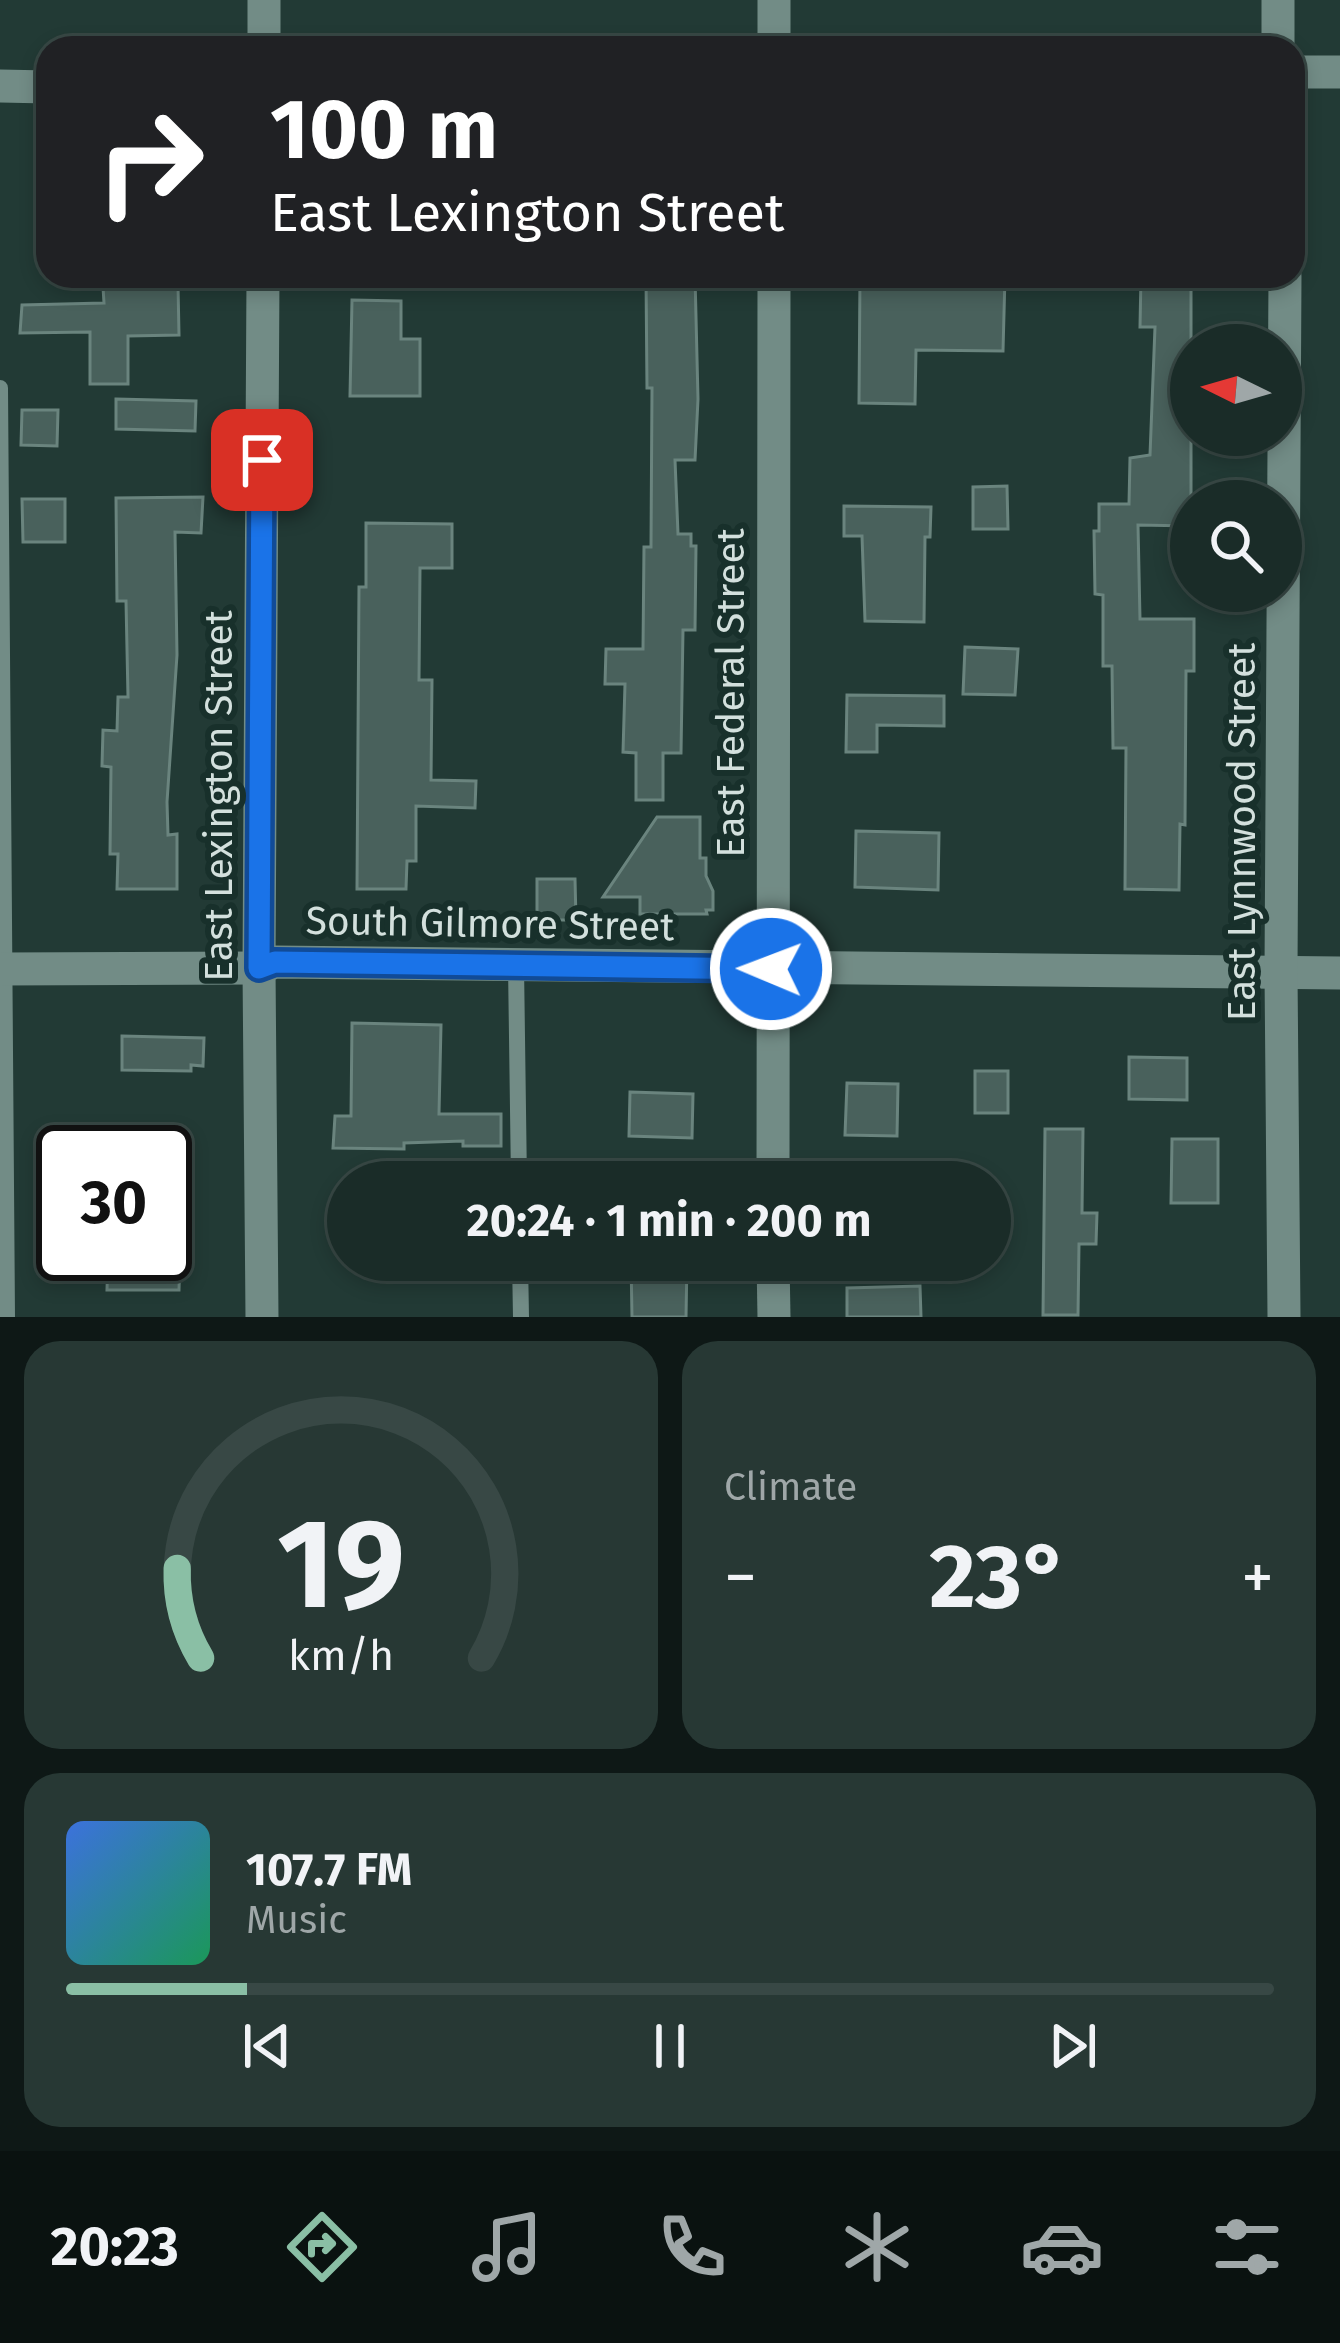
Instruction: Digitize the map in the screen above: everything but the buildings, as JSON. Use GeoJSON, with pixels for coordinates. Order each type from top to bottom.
{"type":"FeatureCollection","features":[{"type":"Feature","properties":{"kind":"street"},"geometry":{"type":"LineString","coordinates":[[264,0],[264,36]]}},
{"type":"Feature","properties":{"kind":"street"},"geometry":{"type":"LineString","coordinates":[[774,0],[774,36]]}},
{"type":"Feature","properties":{"kind":"street"},"geometry":{"type":"LineString","coordinates":[[1278,0],[1278,36]]}},
{"type":"Feature","properties":{"kind":"street"},"geometry":{"type":"LineString","coordinates":[[1305,72],[1340,72]]}},
{"type":"Feature","properties":{"kind":"street"},"geometry":{"type":"LineString","coordinates":[[0,86],[36,87]]}},
{"type":"Feature","properties":{"kind":"street","name":"East Lexington Street"},"geometry":{"type":"LineString","coordinates":[[262,1317],[263,288]]}},
{"type":"Feature","properties":{"kind":"street","name":"East Federal Street"},"geometry":{"type":"LineString","coordinates":[[773,1161],[774,288]]}},
{"type":"Feature","properties":{"kind":"street","name":"East Lynnwood Street"},"geometry":{"type":"LineString","coordinates":[[1284,1317],[1285,288]]}},
{"type":"Feature","properties":{"kind":"street","name":"South Gilmore Street"},"geometry":{"type":"LineString","coordinates":[[3,969],[259,968],[275,962],[1340,973]]}},
{"type":"Feature","properties":{"kind":"street"},"geometry":{"type":"LineString","coordinates":[[773,1281],[774,1317]]}},
{"type":"Feature","properties":{"kind":"lane"},"geometry":{"type":"LineString","coordinates":[[0,388],[8,1317]]}},
{"type":"Feature","properties":{"kind":"lane"},"geometry":{"type":"LineString","coordinates":[[516,965],[519,1161]]}},
{"type":"Feature","properties":{"kind":"lane"},"geometry":{"type":"LineString","coordinates":[[520,1281],[521,1317]]}},
{"type":"Feature","properties":{"kind":"route"},"geometry":{"type":"LineString","coordinates":[[262,460],[259,968],[275,962],[771,969]]}}]}
